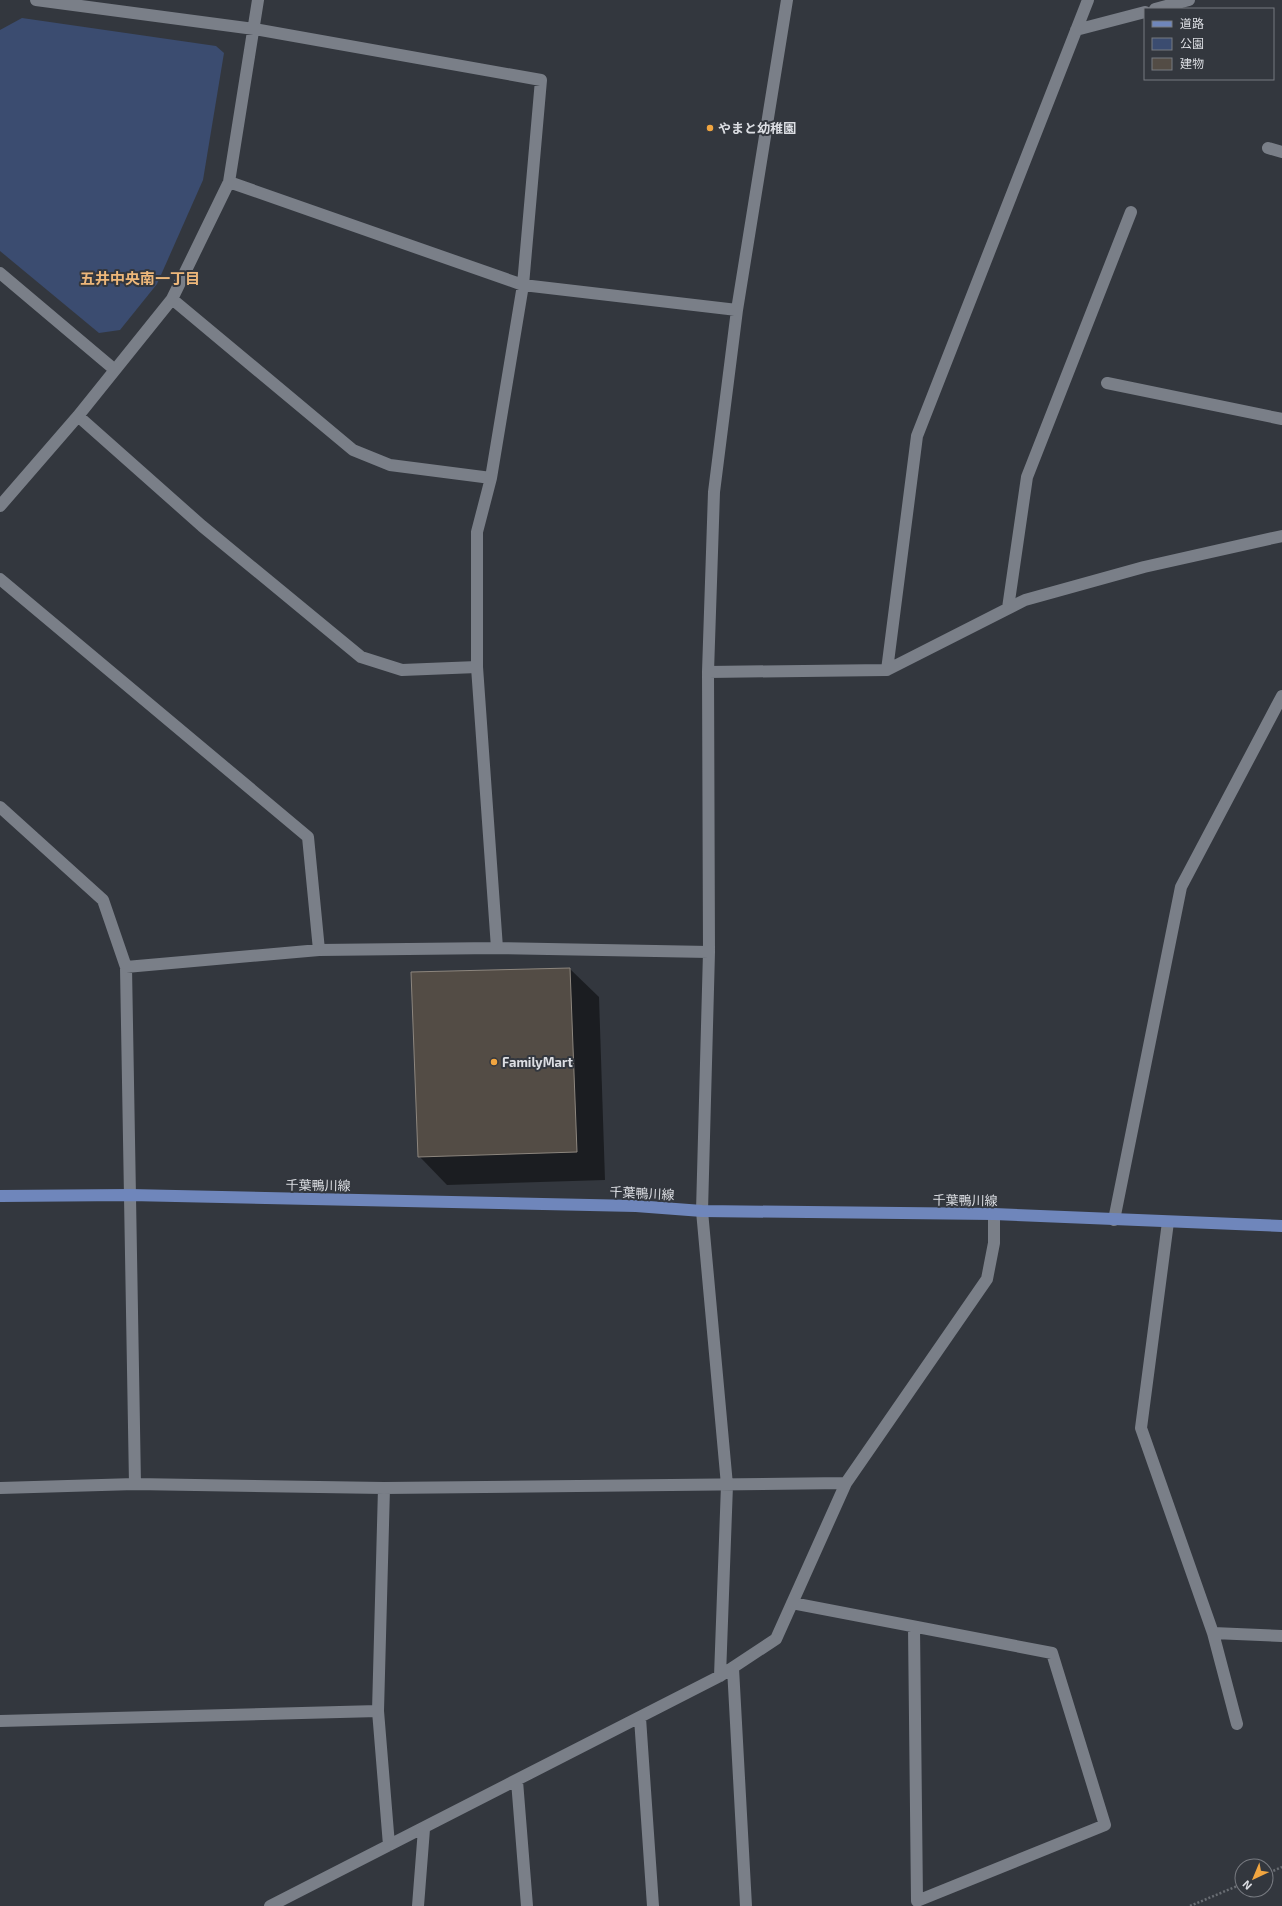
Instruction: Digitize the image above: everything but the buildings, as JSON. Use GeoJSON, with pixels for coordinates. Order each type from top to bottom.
{"type":"FeatureCollection","features":[{"type":"Feature","properties":{"kind":"main road","name":"千葉鴨川線"},"geometry":{"type":"LineString","coordinates":[[0,1196],[130,1195],[636,1206],[702,1211],[994,1214],[1282,1226]]}},
{"type":"Feature","properties":{"kind":"street"},"geometry":{"type":"LineString","coordinates":[[36,0],[254,30],[541,80],[523,286],[491,478],[477,532],[477,667],[497,948]]}},
{"type":"Feature","properties":{"kind":"street"},"geometry":{"type":"LineString","coordinates":[[0,506],[78,416],[172,299],[229,182],[258,0]]}},
{"type":"Feature","properties":{"kind":"street"},"geometry":{"type":"LineString","coordinates":[[720,1676],[727,1485],[702,1211],[709,952],[708,672],[714,492],[737,310],[787,0]]}},
{"type":"Feature","properties":{"kind":"street"},"geometry":{"type":"LineString","coordinates":[[887,670],[917,436],[1088,0]]}},
{"type":"Feature","properties":{"kind":"street"},"geometry":{"type":"LineString","coordinates":[[1159,8],[1189,0]]}},
{"type":"Feature","properties":{"kind":"street"},"geometry":{"type":"LineString","coordinates":[[1076,30],[1144,12]]}},
{"type":"Feature","properties":{"kind":"street"},"geometry":{"type":"LineString","coordinates":[[1268,148],[1282,152]]}},
{"type":"Feature","properties":{"kind":"street"},"geometry":{"type":"LineString","coordinates":[[229,182],[523,286],[737,310]]}},
{"type":"Feature","properties":{"kind":"street"},"geometry":{"type":"LineString","coordinates":[[1008,608],[1027,477],[1131,212]]}},
{"type":"Feature","properties":{"kind":"street"},"geometry":{"type":"LineString","coordinates":[[0,273],[115,370]]}},
{"type":"Feature","properties":{"kind":"street"},"geometry":{"type":"LineString","coordinates":[[172,299],[353,450],[390,465],[491,478]]}},
{"type":"Feature","properties":{"kind":"street"},"geometry":{"type":"LineString","coordinates":[[1107,383],[1282,419]]}},
{"type":"Feature","properties":{"kind":"street"},"geometry":{"type":"LineString","coordinates":[[78,416],[202,526],[361,657],[402,670],[477,667]]}},
{"type":"Feature","properties":{"kind":"street"},"geometry":{"type":"LineString","coordinates":[[708,672],[887,670],[1024,600],[1144,567],[1282,536]]}},
{"type":"Feature","properties":{"kind":"street"},"geometry":{"type":"LineString","coordinates":[[0,579],[308,837],[318,950]]}},
{"type":"Feature","properties":{"kind":"street"},"geometry":{"type":"LineString","coordinates":[[1114,1220],[1182,887],[1282,696]]}},
{"type":"Feature","properties":{"kind":"street"},"geometry":{"type":"LineString","coordinates":[[2,814],[103,900],[126,967],[135,1484]]}},
{"type":"Feature","properties":{"kind":"street"},"geometry":{"type":"LineString","coordinates":[[126,967],[318,950],[497,948],[709,952]]}},
{"type":"Feature","properties":{"kind":"street"},"geometry":{"type":"LineString","coordinates":[[270,1906],[720,1676],[776,1639],[846,1483],[987,1279],[994,1243],[994,1214]]}},
{"type":"Feature","properties":{"kind":"street"},"geometry":{"type":"LineString","coordinates":[[1168,1222],[1141,1428],[1213,1633],[1237,1724]]}},
{"type":"Feature","properties":{"kind":"street"},"geometry":{"type":"LineString","coordinates":[[0,1488],[135,1484],[384,1488],[846,1483]]}},
{"type":"Feature","properties":{"kind":"street"},"geometry":{"type":"LineString","coordinates":[[384,1488],[378,1711],[389,1845]]}},
{"type":"Feature","properties":{"kind":"street"},"geometry":{"type":"LineString","coordinates":[[792,1603],[1052,1653],[1105,1825],[917,1901],[914,1627]]}},
{"type":"Feature","properties":{"kind":"street"},"geometry":{"type":"LineString","coordinates":[[1213,1633],[1282,1636]]}},
{"type":"Feature","properties":{"kind":"street"},"geometry":{"type":"LineString","coordinates":[[733,1668],[746,1906]]}},
{"type":"Feature","properties":{"kind":"street"},"geometry":{"type":"LineString","coordinates":[[0,1721],[378,1711]]}},
{"type":"Feature","properties":{"kind":"street"},"geometry":{"type":"LineString","coordinates":[[640,1718],[653,1906]]}},
{"type":"Feature","properties":{"kind":"street"},"geometry":{"type":"LineString","coordinates":[[517,1781],[527,1906]]}},
{"type":"Feature","properties":{"kind":"street"},"geometry":{"type":"LineString","coordinates":[[418,1906],[424,1828]]}},
{"type":"Feature","properties":{"kind":"path"},"geometry":{"type":"LineString","coordinates":[[1190,1906],[1234,1887]]}},
{"type":"Feature","properties":{"kind":"green space"},"geometry":{"type":"Polygon","coordinates":[[[22,18],[216,46],[224,53],[203,180],[157,284],[120,330],[99,333],[0,251],[0,30],[22,18]]]}},
{"type":"Feature","properties":{"kind":"place","name":"やまと幼稚園"},"geometry":{"type":"Point","coordinates":[710,128]}},
{"type":"Feature","properties":{"kind":"place","name":"FamilyMart"},"geometry":{"type":"Point","coordinates":[494,1062]}},
{"type":"Feature","properties":{"kind":"district","name":"五井中央南一丁目"},"geometry":{"type":"Point","coordinates":[140,279]}}]}
